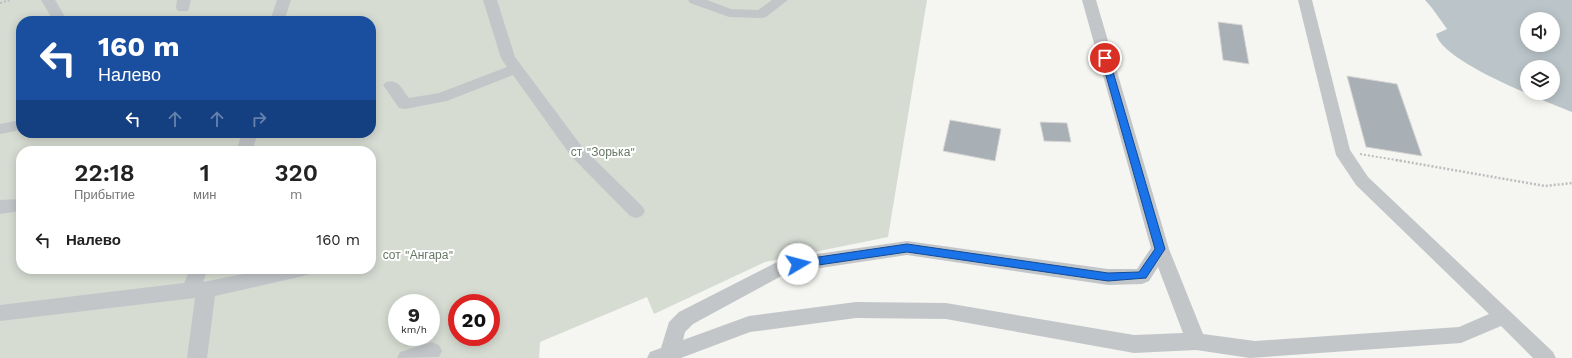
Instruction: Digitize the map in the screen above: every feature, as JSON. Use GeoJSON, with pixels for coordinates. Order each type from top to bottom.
{"type":"FeatureCollection","features":[{"type":"Feature","properties":{"kind":"street"},"geometry":{"type":"LineString","coordinates":[[48,0],[56,16]]}},
{"type":"Feature","properties":{"kind":"street"},"geometry":{"type":"LineString","coordinates":[[279,16],[284,0]]}},
{"type":"Feature","properties":{"kind":"street"},"geometry":{"type":"LineString","coordinates":[[490,0],[508,58],[577,152],[636,211]]}},
{"type":"Feature","properties":{"kind":"street"},"geometry":{"type":"LineString","coordinates":[[695,0],[729,13],[761,14],[781,0]]}},
{"type":"Feature","properties":{"kind":"street"},"geometry":{"type":"LineString","coordinates":[[1089,0],[1160,249],[1196,341]]}},
{"type":"Feature","properties":{"kind":"street"},"geometry":{"type":"LineString","coordinates":[[1305,0],[1342,151],[1362,182],[1504,316],[1546,358]]}},
{"type":"Feature","properties":{"kind":"street"},"geometry":{"type":"LineString","coordinates":[[391,85],[405,104],[442,97],[516,68]]}},
{"type":"Feature","properties":{"kind":"street"},"geometry":{"type":"LineString","coordinates":[[0,129],[16,126]]}},
{"type":"Feature","properties":{"kind":"street"},"geometry":{"type":"LineString","coordinates":[[0,207],[16,205]]}},
{"type":"Feature","properties":{"kind":"street"},"geometry":{"type":"LineString","coordinates":[[1160,249],[1142,276],[1108,277],[907,248],[783,266],[686,318],[676,328],[678,354],[749,324],[856,310],[946,311],[1134,344],[1196,341],[1254,350],[1461,335],[1504,316]]}},
{"type":"Feature","properties":{"kind":"street"},"geometry":{"type":"LineString","coordinates":[[197,358],[199,274]]}},
{"type":"Feature","properties":{"kind":"street"},"geometry":{"type":"LineString","coordinates":[[0,313],[199,290],[278,274]]}},
{"type":"Feature","properties":{"kind":"street"},"geometry":{"type":"LineString","coordinates":[[407,358],[432,351]]}},
{"type":"Feature","properties":{"kind":"path"},"geometry":{"type":"LineString","coordinates":[[0,3],[10,0]]}},
{"type":"Feature","properties":{"kind":"path"},"geometry":{"type":"LineString","coordinates":[[1342,151],[1545,186],[1572,183]]}},
{"type":"Feature","properties":{"kind":"green space","name":"ст \"Зорька\""},"geometry":{"type":"Polygon","coordinates":[[[0,0],[927,0],[888,237],[765,262],[654,314],[647,297],[540,342],[539,358],[0,358],[0,0]]]}},
{"type":"Feature","properties":{"kind":"shaded area"},"geometry":{"type":"Polygon","coordinates":[[[1425,0],[1572,0],[1572,112],[1543,100],[1560,100],[1560,60],[1520,60],[1520,90],[1475,68],[1442,45],[1436,34],[1447,29],[1425,0]]]}},
{"type":"Feature","properties":{"kind":"building"},"geometry":{"type":"Polygon","coordinates":[[[1218,22],[1242,25],[1249,64],[1223,60],[1218,22]]]}},
{"type":"Feature","properties":{"kind":"building"},"geometry":{"type":"Polygon","coordinates":[[[1347,76],[1397,84],[1422,156],[1366,147],[1347,76]]]}},
{"type":"Feature","properties":{"kind":"building"},"geometry":{"type":"Polygon","coordinates":[[[950,120],[1001,129],[995,161],[943,151],[950,120]]]}},
{"type":"Feature","properties":{"kind":"building"},"geometry":{"type":"Polygon","coordinates":[[[1040,122],[1067,123],[1071,142],[1044,141],[1040,122]]]}},
{"type":"Feature","properties":{"kind":"route"},"geometry":{"type":"LineString","coordinates":[[798,264],[907,248],[1108,277],[1142,276],[1160,249],[1105,58]]}},
{"type":"Feature","properties":{"kind":"park label","name":"сот \"Ангара\""},"geometry":{"type":"Point","coordinates":[418,255]}}]}
